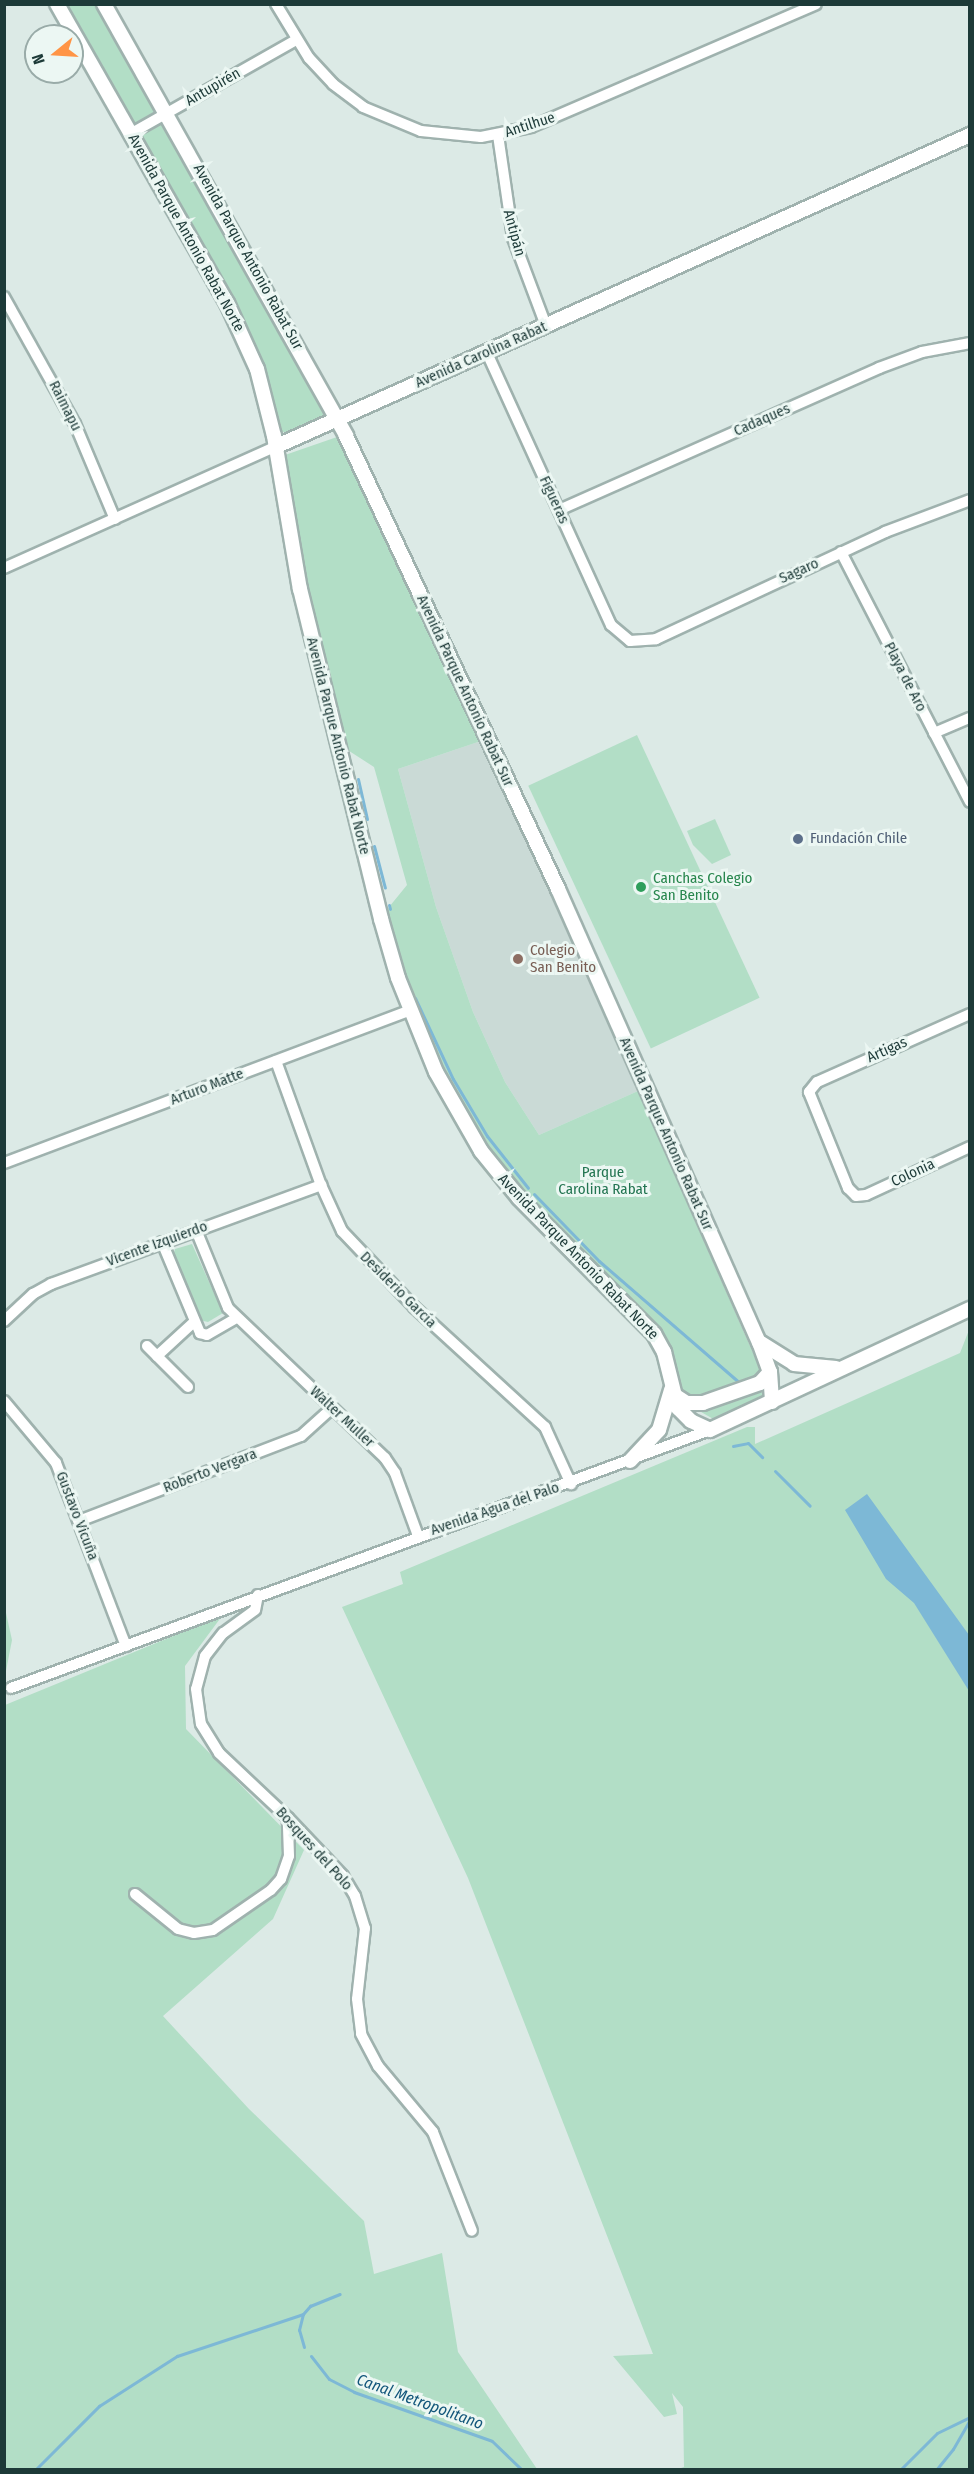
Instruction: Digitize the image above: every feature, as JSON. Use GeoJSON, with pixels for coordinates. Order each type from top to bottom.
{"type":"FeatureCollection","features":[{"type":"Feature","properties":{"kind":"street","name":"Avenida Parque Antonio Rabat Norte"},"geometry":{"type":"LineString","coordinates":[[57,4],[245,337],[267,403],[297,578],[381,919],[410,1010],[444,1088],[481,1151],[554,1235],[654,1334],[664,1352],[672,1391],[683,1415],[710,1430]]}},
{"type":"Feature","properties":{"kind":"street","name":"Avenida Parque Antonio Rabat Sur"},"geometry":{"type":"LineString","coordinates":[[104,4],[338,419],[558,889],[759,1342],[770,1372],[772,1402]]}},
{"type":"Feature","properties":{"kind":"street","name":"Antilhue"},"geometry":{"type":"LineString","coordinates":[[276,4],[296,40],[333,84],[389,121],[448,135],[498,135],[560,115],[816,4]]}},
{"type":"Feature","properties":{"kind":"street","name":"Antupirén"},"geometry":{"type":"LineString","coordinates":[[130,134],[296,40]]}},
{"type":"Feature","properties":{"kind":"street","name":"Antipán"},"geometry":{"type":"LineString","coordinates":[[498,135],[513,238],[546,326]]}},
{"type":"Feature","properties":{"kind":"street","name":"Avenida Carolina Rabat"},"geometry":{"type":"LineString","coordinates":[[4,568],[965,139]]}},
{"type":"Feature","properties":{"kind":"street","name":"Raimapu"},"geometry":{"type":"LineString","coordinates":[[4,297],[70,414],[115,519]]}},
{"type":"Feature","properties":{"kind":"street","name":"Cadaques"},"geometry":{"type":"LineString","coordinates":[[559,510],[879,368],[922,352],[969,343]]}},
{"type":"Feature","properties":{"kind":"street","name":"Figueras"},"geometry":{"type":"LineString","coordinates":[[487,353],[611,625],[630,640]]}},
{"type":"Feature","properties":{"kind":"street","name":"Sagaro"},"geometry":{"type":"LineString","coordinates":[[630,640],[656,639],[841,552],[969,500]]}},
{"type":"Feature","properties":{"kind":"street","name":"Playa de Aro"},"geometry":{"type":"LineString","coordinates":[[841,552],[969,802]]}},
{"type":"Feature","properties":{"kind":"street"},"geometry":{"type":"LineString","coordinates":[[934,733],[969,718]]}},
{"type":"Feature","properties":{"kind":"street","name":"Arturo Matte"},"geometry":{"type":"LineString","coordinates":[[4,1163],[410,1010]]}},
{"type":"Feature","properties":{"kind":"street","name":"Artigas"},"geometry":{"type":"LineString","coordinates":[[856,1196],[848,1188],[809,1092],[817,1082],[969,1014]]}},
{"type":"Feature","properties":{"kind":"street","name":"Desiderio García"},"geometry":{"type":"LineString","coordinates":[[276,1061],[334,1219],[350,1242],[545,1427],[571,1484]]}},
{"type":"Feature","properties":{"kind":"street","name":"Colonia"},"geometry":{"type":"LineString","coordinates":[[856,1196],[866,1195],[969,1147]]}},
{"type":"Feature","properties":{"kind":"street","name":"Vicente Izquierdo"},"geometry":{"type":"LineString","coordinates":[[4,1321],[45,1287],[321,1185]]}},
{"type":"Feature","properties":{"kind":"street","name":"Walter Muller"},"geometry":{"type":"LineString","coordinates":[[196,1230],[223,1300],[236,1318],[391,1465],[418,1536]]}},
{"type":"Feature","properties":{"kind":"street"},"geometry":{"type":"LineString","coordinates":[[162,1242],[200,1333],[207,1335],[236,1318]]}},
{"type":"Feature","properties":{"kind":"street","name":"Avenida Agua del Palo"},"geometry":{"type":"LineString","coordinates":[[11,1688],[418,1536],[571,1484],[710,1430],[969,1309]]}},
{"type":"Feature","properties":{"kind":"street"},"geometry":{"type":"LineString","coordinates":[[157,1356],[194,1322]]}},
{"type":"Feature","properties":{"kind":"street"},"geometry":{"type":"LineString","coordinates":[[759,1342],[794,1364],[821,1370],[846,1368]]}},
{"type":"Feature","properties":{"kind":"street"},"geometry":{"type":"LineString","coordinates":[[147,1346],[188,1387]]}},
{"type":"Feature","properties":{"kind":"street"},"geometry":{"type":"LineString","coordinates":[[630,1461],[659,1430],[672,1391],[687,1403],[703,1403],[760,1383],[770,1372]]}},
{"type":"Feature","properties":{"kind":"street","name":"Gustavo Vicuña"},"geometry":{"type":"LineString","coordinates":[[4,1401],[56,1463],[126,1646]]}},
{"type":"Feature","properties":{"kind":"street","name":"Roberto Vergara"},"geometry":{"type":"LineString","coordinates":[[79,1521],[301,1437],[332,1408]]}},
{"type":"Feature","properties":{"kind":"street","name":"Bosques del Polo"},"geometry":{"type":"LineString","coordinates":[[258,1595],[255,1610],[223,1633],[205,1656],[197,1678],[196,1701],[201,1724],[212,1744],[288,1818],[343,1876],[356,1896],[365,1938],[357,2000],[361,2034],[378,2066],[433,2132],[472,2231]]}},
{"type":"Feature","properties":{"kind":"street"},"geometry":{"type":"LineString","coordinates":[[135,1894],[178,1929],[194,1933],[213,1930],[271,1890],[281,1879],[289,1856],[288,1818]]}},
{"type":"Feature","properties":{"kind":"shaded area","name":"Colegio San Benito"},"geometry":{"type":"Polygon","coordinates":[[[481,741],[562,915],[638,1091],[539,1135],[505,1082],[473,1012],[436,907],[398,769],[481,741]]]}},
{"type":"Feature","properties":{"kind":"green space"},"geometry":{"type":"Polygon","coordinates":[[[64,5],[97,5],[155,107],[153,114],[136,124],[129,121],[84,41],[84,24],[75,24],[64,5]]]}},
{"type":"Feature","properties":{"kind":"green space"},"geometry":{"type":"Polygon","coordinates":[[[158,124],[164,125],[325,408],[323,417],[286,434],[278,428],[258,354],[243,322],[141,142],[143,133],[158,124]]]}},
{"type":"Feature","properties":{"kind":"green space","name":"Parque Carolina Rabat"},"geometry":{"type":"Polygon","coordinates":[[[337,437],[481,741],[398,769],[436,907],[473,1012],[505,1082],[539,1135],[638,1091],[765,1380],[765,1396],[715,1420],[689,1405],[680,1393],[674,1359],[663,1336],[508,1176],[443,1071],[408,989],[385,912],[407,885],[374,767],[343,747],[301,558],[285,455],[337,437]]]}},
{"type":"Feature","properties":{"kind":"green space","name":"Canchas Colegio San Benito"},"geometry":{"type":"Polygon","coordinates":[[[637,735],[760,998],[651,1049],[528,786],[637,735]]]}},
{"type":"Feature","properties":{"kind":"green space"},"geometry":{"type":"Polygon","coordinates":[[[715,819],[731,855],[712,864],[693,845],[687,831],[715,819]]]}},
{"type":"Feature","properties":{"kind":"green space"},"geometry":{"type":"Polygon","coordinates":[[[192,1244],[223,1313],[208,1322],[199,1320],[173,1256],[175,1249],[192,1244]]]}},
{"type":"Feature","properties":{"kind":"green space"},"geometry":{"type":"Polygon","coordinates":[[[969,1330],[969,2469],[678,2469],[684,2467],[683,2407],[672,2393],[677,2414],[664,2417],[613,2356],[653,2354],[468,1878],[342,1607],[403,1584],[400,1572],[747,1427],[755,1427],[755,1444],[960,1353],[969,1330]]]}},
{"type":"Feature","properties":{"kind":"green space"},"geometry":{"type":"Polygon","coordinates":[[[4,1604],[12,1640],[5,1676],[4,1676],[4,1604]]]}},
{"type":"Feature","properties":{"kind":"green space"},"geometry":{"type":"Polygon","coordinates":[[[222,1616],[185,1666],[186,1729],[304,1850],[273,1919],[163,2016],[249,2109],[364,2221],[374,2274],[442,2253],[458,2352],[537,2469],[5,2470],[5,1705],[222,1616]]]}},
{"type":"Feature","properties":{"kind":"water"},"geometry":{"type":"Polygon","coordinates":[[[867,1494],[969,1635],[969,1691],[914,1603],[886,1579],[845,1510],[867,1494]]]}},
{"type":"Feature","properties":{"kind":"waterway"},"geometry":{"type":"LineString","coordinates":[[358,779],[367,819]]}},
{"type":"Feature","properties":{"kind":"waterway"},"geometry":{"type":"LineString","coordinates":[[374,846],[385,888]]}},
{"type":"Feature","properties":{"kind":"waterway"},"geometry":{"type":"LineString","coordinates":[[389,905],[390,909]]}},
{"type":"Feature","properties":{"kind":"waterway"},"geometry":{"type":"LineString","coordinates":[[415,998],[453,1079],[487,1136],[528,1188]]}},
{"type":"Feature","properties":{"kind":"waterway"},"geometry":{"type":"LineString","coordinates":[[534,1194],[599,1261],[742,1385]]}},
{"type":"Feature","properties":{"kind":"waterway"},"geometry":{"type":"LineString","coordinates":[[733,1446],[748,1443],[762,1457]]}},
{"type":"Feature","properties":{"kind":"waterway"},"geometry":{"type":"LineString","coordinates":[[775,1471],[810,1506]]}},
{"type":"Feature","properties":{"kind":"waterway","name":"Canal Metropolitano"},"geometry":{"type":"LineString","coordinates":[[304,2347],[299,2330],[303,2314],[310,2306],[340,2294]]}},
{"type":"Feature","properties":{"kind":"waterway"},"geometry":{"type":"LineString","coordinates":[[35,2470],[99,2406],[177,2356],[303,2314]]}},
{"type":"Feature","properties":{"kind":"waterway","name":"Canal Metropolitano"},"geometry":{"type":"LineString","coordinates":[[311,2356],[329,2379],[354,2392],[492,2441],[522,2470]]}},
{"type":"Feature","properties":{"kind":"waterway"},"geometry":{"type":"LineString","coordinates":[[900,2470],[937,2433],[970,2417]]}},
{"type":"Feature","properties":{"kind":"waterway"},"geometry":{"type":"LineString","coordinates":[[936,2470],[953,2449],[970,2419]]}},
{"type":"Feature","properties":{"kind":"place","name":"Fundación Chile"},"geometry":{"type":"Point","coordinates":[798,839]}},
{"type":"Feature","properties":{"kind":"place","name":"Canchas Colegio San Benito"},"geometry":{"type":"Point","coordinates":[641,887]}},
{"type":"Feature","properties":{"kind":"place","name":"Colegio San Benito"},"geometry":{"type":"Point","coordinates":[518,959]}}]}
